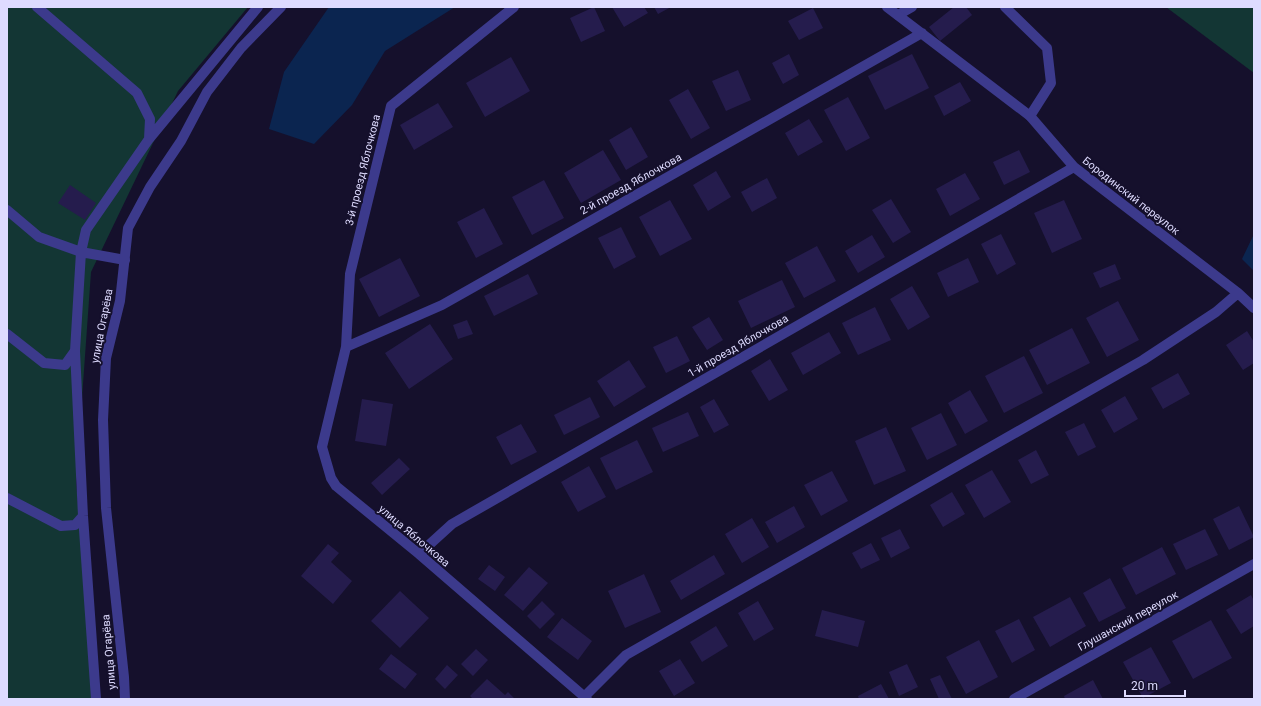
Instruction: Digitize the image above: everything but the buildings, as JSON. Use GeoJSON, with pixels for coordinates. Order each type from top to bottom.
{"type":"FeatureCollection","features":[{"type":"Feature","properties":{"kind":"street"},"geometry":{"type":"LineString","coordinates":[[37,7],[137,93],[150,119],[149,139]]}},
{"type":"Feature","properties":{"kind":"street"},"geometry":{"type":"LineString","coordinates":[[96,699],[83,516],[76,351],[81,252],[86,230],[149,139],[258,7]]}},
{"type":"Feature","properties":{"kind":"street","name":"улица Огарёва"},"geometry":{"type":"LineString","coordinates":[[125,699],[106,508],[103,420],[106,358],[120,301],[128,228],[150,187],[181,140],[207,92],[241,48],[281,7]]}},
{"type":"Feature","properties":{"kind":"street","name":"3-й проезд Яблочкова"},"geometry":{"type":"LineString","coordinates":[[346,347],[350,274],[391,106],[514,7]]}},
{"type":"Feature","properties":{"kind":"street","name":"Бородинский переулок"},"geometry":{"type":"LineString","coordinates":[[887,7],[1030,116],[1074,167],[1238,293],[1254,308]]}},
{"type":"Feature","properties":{"kind":"street"},"geometry":{"type":"LineString","coordinates":[[898,15],[912,7]]}},
{"type":"Feature","properties":{"kind":"street"},"geometry":{"type":"LineString","coordinates":[[1006,7],[1047,48],[1051,83],[1030,116]]}},
{"type":"Feature","properties":{"kind":"street","name":"2-й проезд Яблочкова"},"geometry":{"type":"LineString","coordinates":[[346,347],[442,305],[922,33]]}},
{"type":"Feature","properties":{"kind":"street","name":"1-й проезд Яблочкова"},"geometry":{"type":"LineString","coordinates":[[419,554],[452,524],[1074,167]]}},
{"type":"Feature","properties":{"kind":"street"},"geometry":{"type":"LineString","coordinates":[[7,210],[39,236],[81,252],[124,260]]}},
{"type":"Feature","properties":{"kind":"street"},"geometry":{"type":"LineString","coordinates":[[584,698],[626,655],[1143,360],[1216,312],[1238,293]]}},
{"type":"Feature","properties":{"kind":"street"},"geometry":{"type":"LineString","coordinates":[[7,334],[44,364],[65,365],[76,351]]}},
{"type":"Feature","properties":{"kind":"street","name":"улица Яблочкова"},"geometry":{"type":"LineString","coordinates":[[346,347],[322,447],[331,478],[336,486],[419,554],[584,698]]}},
{"type":"Feature","properties":{"kind":"street"},"geometry":{"type":"LineString","coordinates":[[7,498],[61,526],[75,525],[83,516]]}},
{"type":"Feature","properties":{"kind":"street","name":"Глушанский переулок"},"geometry":{"type":"LineString","coordinates":[[1014,699],[1254,564]]}},
{"type":"Feature","properties":{"kind":"green space"},"geometry":{"type":"Polygon","coordinates":[[[7,7],[248,7],[178,91],[91,272],[76,482],[95,699],[7,699],[7,7]]]}},
{"type":"Feature","properties":{"kind":"green space"},"geometry":{"type":"Polygon","coordinates":[[[1166,7],[1254,7],[1254,73],[1166,7]]]}},
{"type":"Feature","properties":{"kind":"water"},"geometry":{"type":"Polygon","coordinates":[[[329,7],[455,7],[385,51],[352,105],[314,144],[269,129],[284,72],[329,7]]]}},
{"type":"Feature","properties":{"kind":"water"},"geometry":{"type":"Polygon","coordinates":[[[1254,234],[1254,271],[1242,259],[1254,234]]]}}]}
